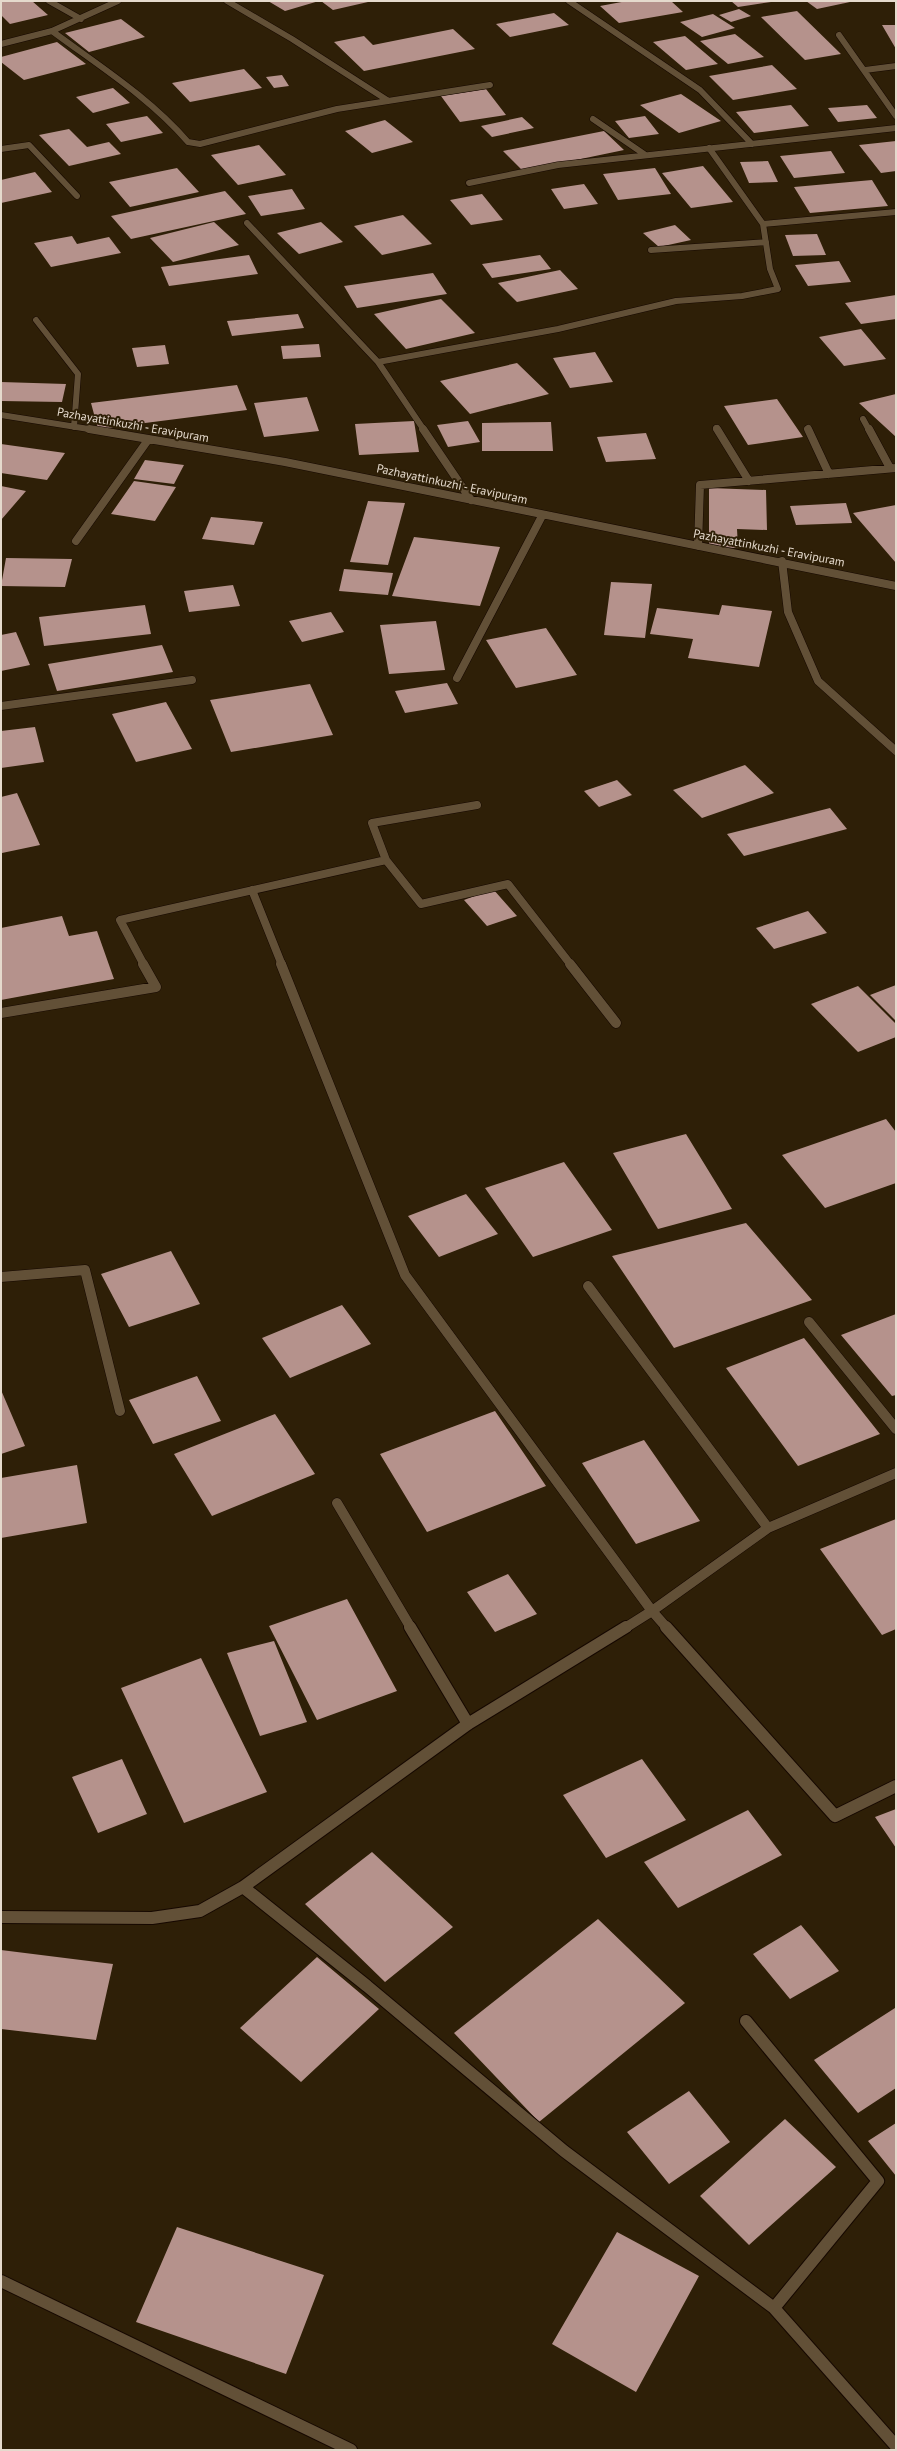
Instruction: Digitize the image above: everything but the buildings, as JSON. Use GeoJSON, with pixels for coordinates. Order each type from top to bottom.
{"type":"FeatureCollection","features":[{"type":"Feature","properties":{"kind":"street"},"geometry":{"type":"LineString","coordinates":[[49,1],[80,19]]}},
{"type":"Feature","properties":{"kind":"street"},"geometry":{"type":"LineString","coordinates":[[1,44],[52,31],[118,1]]}},
{"type":"Feature","properties":{"kind":"street"},"geometry":{"type":"LineString","coordinates":[[227,1],[292,39],[387,100]]}},
{"type":"Feature","properties":{"kind":"street"},"geometry":{"type":"LineString","coordinates":[[569,1],[700,90],[752,144]]}},
{"type":"Feature","properties":{"kind":"street"},"geometry":{"type":"LineString","coordinates":[[52,31],[85,57],[122,80],[175,125],[188,142],[200,144],[337,109],[387,100],[490,86]]}},
{"type":"Feature","properties":{"kind":"street"},"geometry":{"type":"LineString","coordinates":[[839,35],[896,116]]}},
{"type":"Feature","properties":{"kind":"street"},"geometry":{"type":"LineString","coordinates":[[864,70],[896,66]]}},
{"type":"Feature","properties":{"kind":"street"},"geometry":{"type":"LineString","coordinates":[[594,119],[644,154]]}},
{"type":"Feature","properties":{"kind":"street"},"geometry":{"type":"LineString","coordinates":[[469,183],[558,166],[644,154],[896,128]]}},
{"type":"Feature","properties":{"kind":"street"},"geometry":{"type":"LineString","coordinates":[[1,149],[29,145],[77,196]]}},
{"type":"Feature","properties":{"kind":"street"},"geometry":{"type":"LineString","coordinates":[[378,362],[558,329],[676,301],[742,296],[778,289],[770,269],[763,224],[709,148]]}},
{"type":"Feature","properties":{"kind":"street"},"geometry":{"type":"LineString","coordinates":[[763,224],[896,212]]}},
{"type":"Feature","properties":{"kind":"street"},"geometry":{"type":"LineString","coordinates":[[247,223],[271,253],[352,330],[378,362],[471,500]]}},
{"type":"Feature","properties":{"kind":"street"},"geometry":{"type":"LineString","coordinates":[[651,250],[766,242]]}},
{"type":"Feature","properties":{"kind":"street"},"geometry":{"type":"LineString","coordinates":[[36,320],[78,374],[74,427]]}},
{"type":"Feature","properties":{"kind":"street","name":"Pazhayattinkuzhi - Eravipuram"},"geometry":{"type":"LineString","coordinates":[[1,415],[285,462],[542,516],[782,561],[896,586]]}},
{"type":"Feature","properties":{"kind":"street"},"geometry":{"type":"LineString","coordinates":[[698,546],[700,485],[893,468],[863,420]]}},
{"type":"Feature","properties":{"kind":"street"},"geometry":{"type":"LineString","coordinates":[[716,428],[749,481]]}},
{"type":"Feature","properties":{"kind":"street"},"geometry":{"type":"LineString","coordinates":[[808,429],[829,474]]}},
{"type":"Feature","properties":{"kind":"street"},"geometry":{"type":"LineString","coordinates":[[76,541],[148,440]]}},
{"type":"Feature","properties":{"kind":"street"},"geometry":{"type":"LineString","coordinates":[[457,678],[542,516]]}},
{"type":"Feature","properties":{"kind":"street"},"geometry":{"type":"LineString","coordinates":[[782,561],[788,612],[818,681],[896,751]]}},
{"type":"Feature","properties":{"kind":"street"},"geometry":{"type":"LineString","coordinates":[[1,706],[192,680]]}},
{"type":"Feature","properties":{"kind":"street"},"geometry":{"type":"LineString","coordinates":[[477,804],[372,823],[386,860],[421,904],[508,884],[616,1023]]}},
{"type":"Feature","properties":{"kind":"street"},"geometry":{"type":"LineString","coordinates":[[1,1013],[156,987],[120,920],[386,860]]}},
{"type":"Feature","properties":{"kind":"street"},"geometry":{"type":"LineString","coordinates":[[252,890],[405,1275],[652,1612],[836,1816],[896,1786]]}},
{"type":"Feature","properties":{"kind":"street"},"geometry":{"type":"LineString","coordinates":[[1,1277],[85,1270],[120,1411]]}},
{"type":"Feature","properties":{"kind":"street"},"geometry":{"type":"LineString","coordinates":[[588,1286],[768,1528]]}},
{"type":"Feature","properties":{"kind":"street"},"geometry":{"type":"LineString","coordinates":[[809,1322],[896,1430]]}},
{"type":"Feature","properties":{"kind":"street"},"geometry":{"type":"LineString","coordinates":[[1,1916],[152,1918],[200,1911],[243,1887],[502,1701],[652,1612],[768,1528],[896,1473]]}},
{"type":"Feature","properties":{"kind":"street"},"geometry":{"type":"LineString","coordinates":[[337,1503],[468,1724]]}},
{"type":"Feature","properties":{"kind":"street"},"geometry":{"type":"LineString","coordinates":[[243,1887],[366,1986],[564,2151],[774,2308],[896,2446]]}},
{"type":"Feature","properties":{"kind":"street"},"geometry":{"type":"LineString","coordinates":[[746,2021],[878,2181],[774,2308]]}},
{"type":"Feature","properties":{"kind":"street"},"geometry":{"type":"LineString","coordinates":[[1,2281],[351,2450]]}}]}
